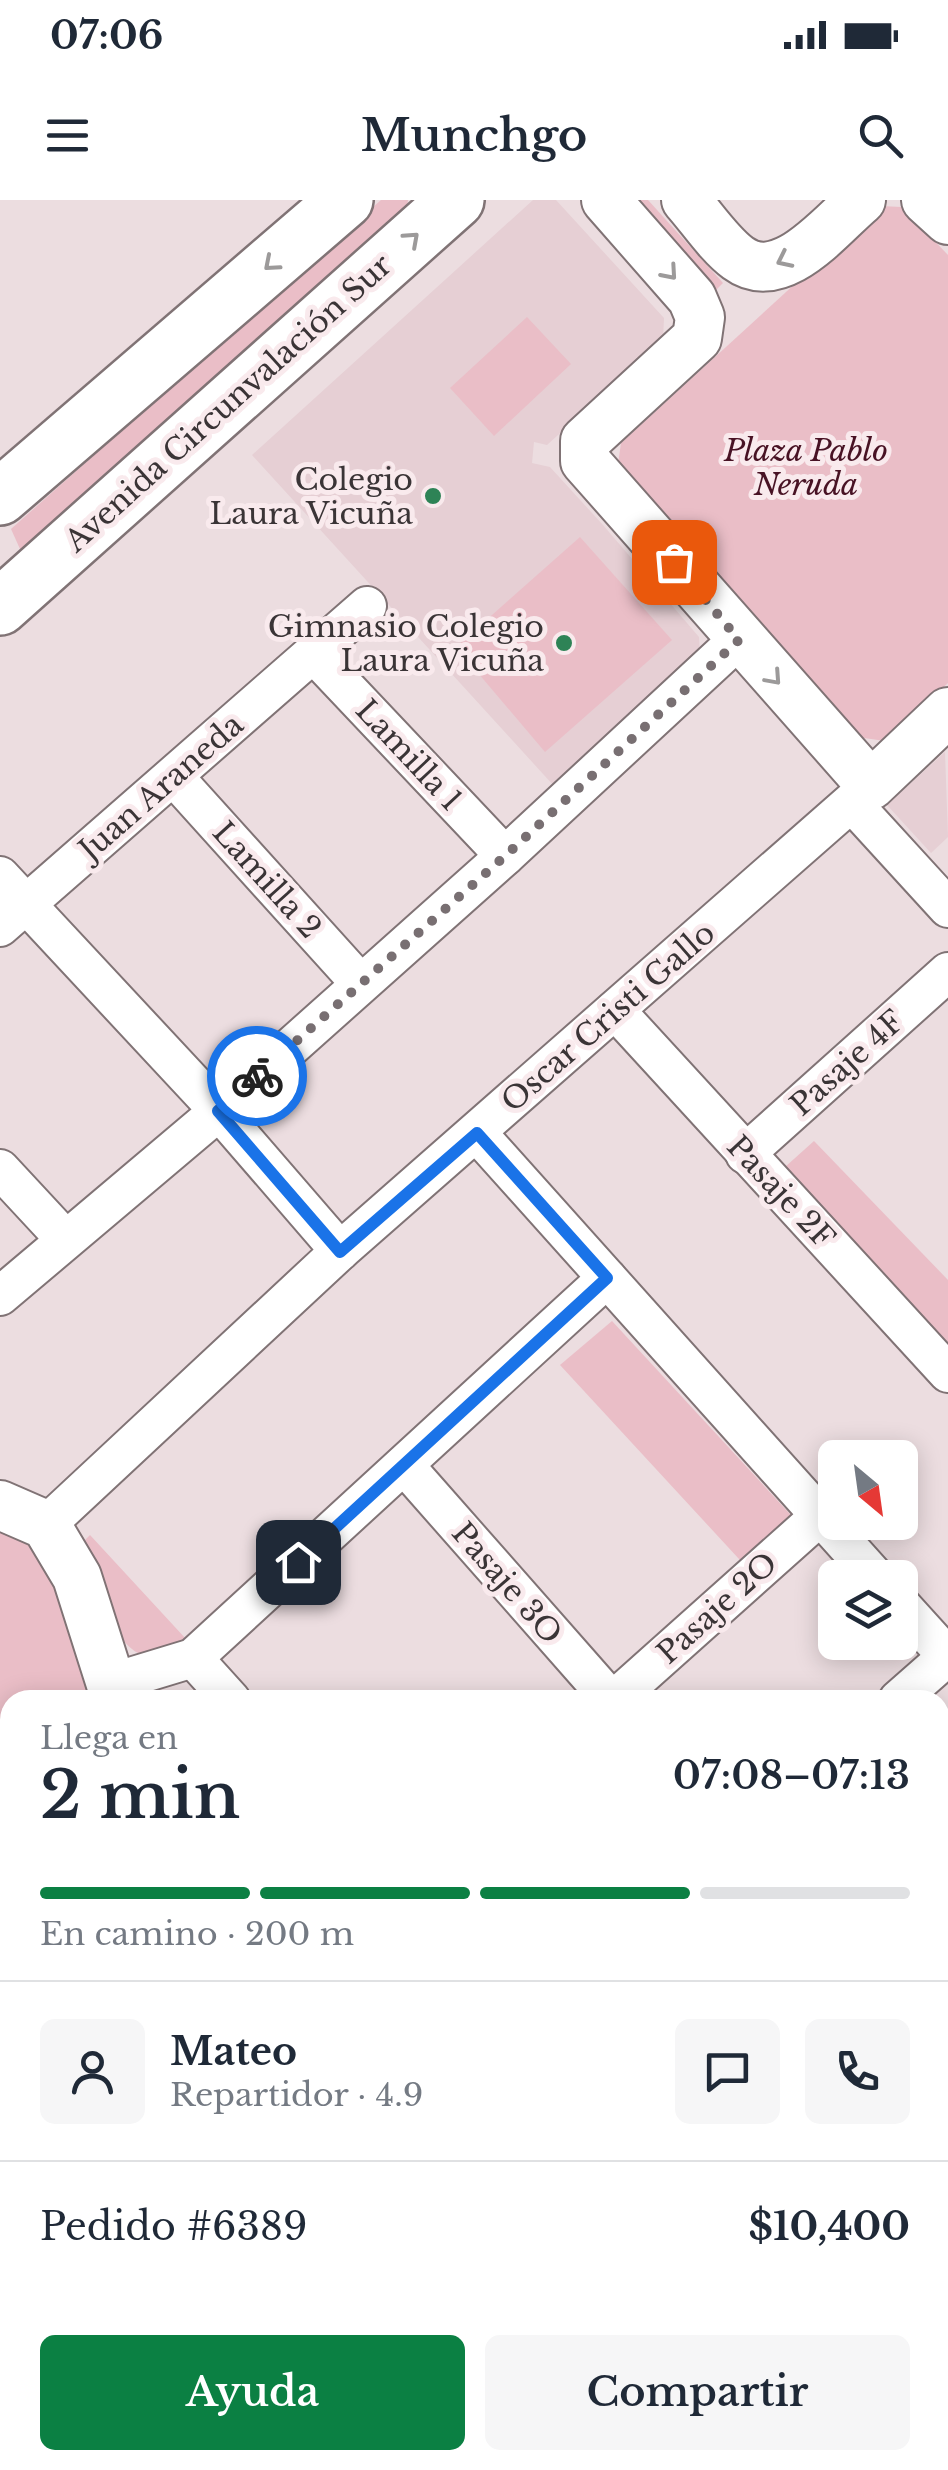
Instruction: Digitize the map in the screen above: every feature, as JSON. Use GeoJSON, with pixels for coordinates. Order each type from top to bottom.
{"type":"FeatureCollection","features":[{"type":"Feature","properties":{"kind":"main road"},"geometry":{"type":"LineString","coordinates":[[0,497],[345,200]]}},
{"type":"Feature","properties":{"kind":"main road","name":"Avenida Circunvalación Sur"},"geometry":{"type":"LineString","coordinates":[[7,587],[456,200]]}},
{"type":"Feature","properties":{"kind":"street"},"geometry":{"type":"LineString","coordinates":[[606,200],[692,298],[700,317],[696,338],[590,435],[583,455],[739,640],[948,908]]}},
{"type":"Feature","properties":{"kind":"street"},"geometry":{"type":"LineString","coordinates":[[686,200],[740,259],[766,268],[790,260],[860,200]]}},
{"type":"Feature","properties":{"kind":"street"},"geometry":{"type":"LineString","coordinates":[[926,200],[948,220]]}},
{"type":"Feature","properties":{"kind":"street","name":"Juan Araneda"},"geometry":{"type":"LineString","coordinates":[[12,916],[367,606]]}},
{"type":"Feature","properties":{"kind":"street"},"geometry":{"type":"LineString","coordinates":[[0,1296],[218,1111],[505,856],[739,640]]}},
{"type":"Feature","properties":{"kind":"street","name":"Lamilla 1"},"geometry":{"type":"LineString","coordinates":[[314,654],[505,856]]}},
{"type":"Feature","properties":{"kind":"street","name":"Oscar Cristi Gallo"},"geometry":{"type":"LineString","coordinates":[[46,1525],[340,1252],[862,794],[948,712]]}},
{"type":"Feature","properties":{"kind":"street","name":"Lamilla 2"},"geometry":{"type":"LineString","coordinates":[[174,777],[360,983]]}},
{"type":"Feature","properties":{"kind":"street"},"geometry":{"type":"LineString","coordinates":[[0,876],[12,916],[218,1111],[340,1252]]}},
{"type":"Feature","properties":{"kind":"street","name":"Pasaje 4F"},"geometry":{"type":"LineString","coordinates":[[745,1154],[948,972]]}},
{"type":"Feature","properties":{"kind":"street","name":"Pasaje 2F"},"geometry":{"type":"LineString","coordinates":[[615,1010],[948,1372]]}},
{"type":"Feature","properties":{"kind":"street"},"geometry":{"type":"LineString","coordinates":[[477,1133],[818,1514]]}},
{"type":"Feature","properties":{"kind":"street"},"geometry":{"type":"LineString","coordinates":[[0,1169],[65,1239]]}},
{"type":"Feature","properties":{"kind":"street"},"geometry":{"type":"LineString","coordinates":[[117,1690],[193,1658],[607,1278]]}},
{"type":"Feature","properties":{"kind":"street","name":"Pasaje 3O"},"geometry":{"type":"LineString","coordinates":[[404,1466],[603,1690]]}},
{"type":"Feature","properties":{"kind":"street"},"geometry":{"type":"LineString","coordinates":[[0,1505],[46,1525],[77,1577],[115,1690]]}},
{"type":"Feature","properties":{"kind":"street","name":"Pasaje 2O"},"geometry":{"type":"LineString","coordinates":[[623,1690],[818,1518]]}},
{"type":"Feature","properties":{"kind":"street"},"geometry":{"type":"LineString","coordinates":[[842,1540],[860,1560]]}},
{"type":"Feature","properties":{"kind":"street"},"geometry":{"type":"LineString","coordinates":[[910,1690],[948,1657],[918,1624]]}},
{"type":"Feature","properties":{"kind":"street"},"geometry":{"type":"LineString","coordinates":[[193,1658],[222,1690]]}},
{"type":"Feature","properties":{"kind":"shaded area","name":"Colegio Laura Vicuña"},"geometry":{"type":"Polygon","coordinates":[[[533,200],[556,200],[664,318],[663,340],[547,445],[534,442],[532,463],[550,467],[603,525],[699,637],[700,655],[554,786],[252,455],[533,200]]]}},
{"type":"Feature","properties":{"kind":"shaded area"},"geometry":{"type":"Polygon","coordinates":[[[945,752],[948,837],[931,853],[887,805],[945,752]]]}},
{"type":"Feature","properties":{"kind":"green space"},"geometry":{"type":"Polygon","coordinates":[[[381,200],[408,200],[405,224],[33,551],[20,549],[11,529],[381,200]]]}},
{"type":"Feature","properties":{"kind":"green space"},"geometry":{"type":"Polygon","coordinates":[[[631,200],[648,200],[723,283],[713,293],[631,200]]]}},
{"type":"Feature","properties":{"kind":"green space","name":"Plaza Pablo Neruda"},"geometry":{"type":"Polygon","coordinates":[[[880,206],[902,207],[948,255],[948,683],[885,741],[857,737],[617,471],[621,443],[880,206]]]}},
{"type":"Feature","properties":{"kind":"green space"},"geometry":{"type":"Polygon","coordinates":[[[527,317],[571,364],[494,436],[450,388],[527,317]]]}},
{"type":"Feature","properties":{"kind":"green space","name":"Gimnasio Colegio Laura Vicuña"},"geometry":{"type":"Polygon","coordinates":[[[580,537],[672,640],[545,752],[456,647],[580,537]]]}},
{"type":"Feature","properties":{"kind":"green space"},"geometry":{"type":"Polygon","coordinates":[[[814,1141],[948,1280],[948,1360],[775,1176],[814,1141]]]}},
{"type":"Feature","properties":{"kind":"green space"},"geometry":{"type":"Polygon","coordinates":[[[612,1321],[801,1526],[751,1572],[560,1365],[612,1321]]]}},
{"type":"Feature","properties":{"kind":"green space"},"geometry":{"type":"Polygon","coordinates":[[[0,1520],[36,1545],[67,1608],[93,1690],[0,1690],[0,1520]]]}},
{"type":"Feature","properties":{"kind":"green space"},"geometry":{"type":"Polygon","coordinates":[[[90,1535],[186,1639],[158,1656],[143,1655],[130,1647],[108,1616],[80,1545],[90,1535]]]}},
{"type":"Feature","properties":{"kind":"way so far"},"geometry":{"type":"LineString","coordinates":[[257,1076],[505,856],[739,640],[674,562]]}},
{"type":"Feature","properties":{"kind":"place","name":"Colegio Laura Vicuña"},"geometry":{"type":"Point","coordinates":[433,496]}},
{"type":"Feature","properties":{"kind":"place","name":"Gimnasio Colegio Laura Vicuña"},"geometry":{"type":"Point","coordinates":[564,643]}},
{"type":"Feature","properties":{"kind":"route"},"geometry":{"type":"LineString","coordinates":[[257,1076],[218,1111],[340,1252],[477,1133],[607,1278],[298,1562]]}}]}
